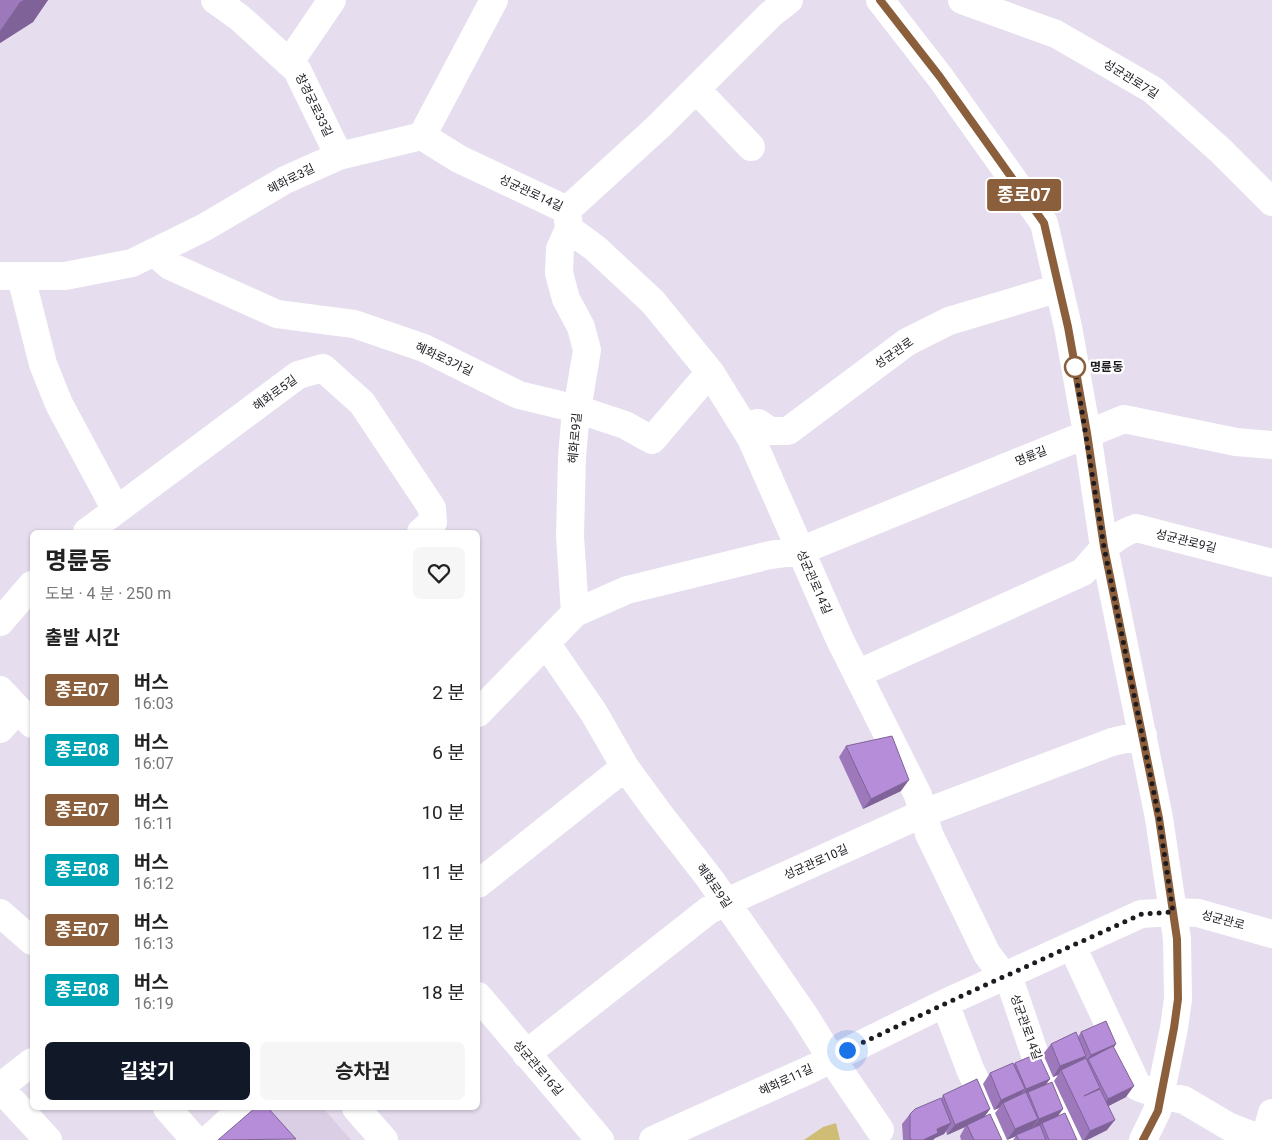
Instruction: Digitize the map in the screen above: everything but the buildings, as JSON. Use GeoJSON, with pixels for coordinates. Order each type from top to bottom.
{"type":"FeatureCollection","features":[{"type":"Feature","properties":{"kind":"street","name":"창경궁로33길"},"geometry":{"type":"LineString","coordinates":[[215,0],[246,9],[289,63],[297,70],[339,156]]}},
{"type":"Feature","properties":{"kind":"street"},"geometry":{"type":"LineString","coordinates":[[289,63],[332,0]]}},
{"type":"Feature","properties":{"kind":"street"},"geometry":{"type":"LineString","coordinates":[[422,136],[494,0]]}},
{"type":"Feature","properties":{"kind":"street","name":"혜화로9길"},"geometry":{"type":"LineString","coordinates":[[575,613],[570,536],[572,457],[587,350],[581,327],[566,299],[559,273],[560,249],[568,219],[624,159],[772,14],[790,0]]}},
{"type":"Feature","properties":{"kind":"street","name":"성균관로7길"},"geometry":{"type":"LineString","coordinates":[[962,0],[1056,34],[1153,90],[1221,151],[1272,202]]}},
{"type":"Feature","properties":{"kind":"street"},"geometry":{"type":"LineString","coordinates":[[894,5],[940,77],[1044,223],[1068,327],[1087,433],[1104,547],[1159,818],[1177,939],[1178,999],[1174,1028],[1158,1111],[1143,1140]]}},
{"type":"Feature","properties":{"kind":"street"},"geometry":{"type":"LineString","coordinates":[[696,90],[752,147]]}},
{"type":"Feature","properties":{"kind":"street","name":"혜화로3길"},"geometry":{"type":"LineString","coordinates":[[116,510],[59,404],[10,276],[65,276],[132,263],[205,227],[285,180],[339,156],[422,136]]}},
{"type":"Feature","properties":{"kind":"street","name":"성균관로14길"},"geometry":{"type":"LineString","coordinates":[[422,136],[459,159],[568,219],[595,248],[653,302],[710,372],[751,438],[840,640],[918,795],[929,834],[982,945],[1003,978],[1012,987],[1044,1051],[1075,1140]]}},
{"type":"Feature","properties":{"kind":"street","name":"혜화로3가길"},"geometry":{"type":"LineString","coordinates":[[154,252],[170,266],[277,314],[354,324],[424,348],[519,395],[578,409],[625,424],[652,440],[710,372]]}},
{"type":"Feature","properties":{"kind":"street","name":"성균관로"},"geometry":{"type":"LineString","coordinates":[[744,426],[758,423],[770,431],[788,431],[907,342],[949,321],[1059,288]]}},
{"type":"Feature","properties":{"kind":"street","name":"혜화로5길"},"geometry":{"type":"LineString","coordinates":[[90,530],[298,375],[323,368],[362,403],[432,508],[433,522],[423,530]]}},
{"type":"Feature","properties":{"kind":"street","name":"명륜길"},"geometry":{"type":"LineString","coordinates":[[575,613],[627,590],[770,555],[800,551],[1124,419],[1236,442],[1272,445]]}},
{"type":"Feature","properties":{"kind":"street","name":"성균관로9길"},"geometry":{"type":"LineString","coordinates":[[1104,547],[1123,532],[1136,528],[1272,563]]}},
{"type":"Feature","properties":{"kind":"street"},"geometry":{"type":"LineString","coordinates":[[857,674],[1083,572],[1104,547]]}},
{"type":"Feature","properties":{"kind":"street"},"geometry":{"type":"LineString","coordinates":[[0,622],[30,587]]}},
{"type":"Feature","properties":{"kind":"street"},"geometry":{"type":"LineString","coordinates":[[480,711],[575,613]]}},
{"type":"Feature","properties":{"kind":"street","name":"혜화로9길"},"geometry":{"type":"LineString","coordinates":[[546,643],[594,713],[626,767],[657,811],[710,879],[804,1015],[880,1130]]}},
{"type":"Feature","properties":{"kind":"street"},"geometry":{"type":"LineString","coordinates":[[0,729],[17,708]]}},
{"type":"Feature","properties":{"kind":"street","name":"성균관로10길"},"geometry":{"type":"LineString","coordinates":[[526,1054],[709,910],[924,813],[1112,742],[1143,735]]}},
{"type":"Feature","properties":{"kind":"street"},"geometry":{"type":"LineString","coordinates":[[480,882],[626,767]]}},
{"type":"Feature","properties":{"kind":"street","name":"성균관로"},"geometry":{"type":"LineString","coordinates":[[1173,912],[1198,913],[1272,934]]}},
{"type":"Feature","properties":{"kind":"street","name":"혜화로11길"},"geometry":{"type":"LineString","coordinates":[[653,1140],[809,1070],[945,1003],[1142,914],[1173,912]]}},
{"type":"Feature","properties":{"kind":"street"},"geometry":{"type":"LineString","coordinates":[[0,913],[30,939]]}},
{"type":"Feature","properties":{"kind":"street"},"geometry":{"type":"LineString","coordinates":[[1072,946],[1098,1026],[1138,1088],[1184,1100],[1228,1126],[1252,1135],[1255,1140]]}},
{"type":"Feature","properties":{"kind":"street"},"geometry":{"type":"LineString","coordinates":[[945,1003],[976,1082],[1003,1140]]}},
{"type":"Feature","properties":{"kind":"street","name":"성균관로16길"},"geometry":{"type":"LineString","coordinates":[[480,1005],[526,1054],[600,1140]]}},
{"type":"Feature","properties":{"kind":"street"},"geometry":{"type":"LineString","coordinates":[[976,1082],[1044,1051]]}},
{"type":"Feature","properties":{"kind":"street"},"geometry":{"type":"LineString","coordinates":[[30,1064],[0,1088],[48,1140]]}},
{"type":"Feature","properties":{"kind":"street"},"geometry":{"type":"LineString","coordinates":[[168,1110],[195,1140]]}},
{"type":"Feature","properties":{"kind":"street"},"geometry":{"type":"LineString","coordinates":[[208,1140],[241,1110]]}},
{"type":"Feature","properties":{"kind":"street"},"geometry":{"type":"LineString","coordinates":[[360,1110],[384,1140]]}},
{"type":"Feature","properties":{"kind":"street"},"geometry":{"type":"LineString","coordinates":[[1268,1140],[1272,1114]]}},
{"type":"Feature","properties":{"kind":"shaded area"},"geometry":{"type":"Polygon","coordinates":[[[259,1110],[325,1110],[351,1140],[224,1140],[259,1110]]]}},
{"type":"Feature","properties":{"kind":"shaded area"},"geometry":{"type":"Polygon","coordinates":[[[836,1123],[840,1140],[804,1140],[823,1127],[836,1123]]]}},
{"type":"Feature","properties":{"kind":"bus line","name":"종로07"},"geometry":{"type":"LineString","coordinates":[[880,0],[940,77],[1044,223],[1068,327],[1087,433],[1104,547],[1159,818],[1177,939],[1178,999],[1174,1028],[1158,1111],[1143,1140]]}},
{"type":"Feature","properties":{"kind":"place","name":"명륜동"},"geometry":{"type":"Point","coordinates":[1075,367]}},
{"type":"Feature","properties":{"kind":"route"},"geometry":{"type":"LineString","coordinates":[[847,1050],[1142,914],[1173,912],[1159,818],[1104,547],[1074,362],[1075,367]]}}]}
